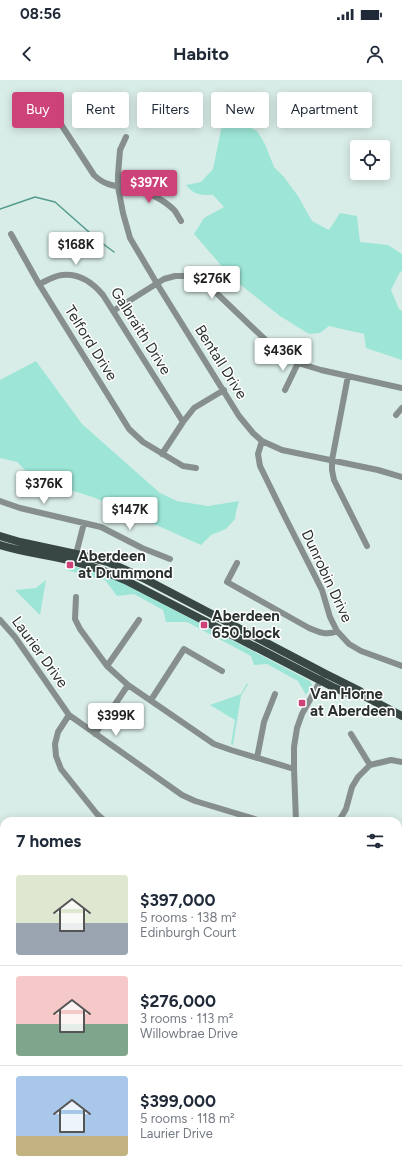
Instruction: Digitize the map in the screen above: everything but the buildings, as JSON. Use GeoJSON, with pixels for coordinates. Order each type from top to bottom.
{"type":"FeatureCollection","features":[{"type":"Feature","properties":{"kind":"main road"},"geometry":{"type":"LineString","coordinates":[[0,536],[75,558]]}},
{"type":"Feature","properties":{"kind":"main road"},"geometry":{"type":"LineString","coordinates":[[0,545],[13,549],[108,562],[143,578],[323,677],[360,691],[364,696],[402,716]]}},
{"type":"Feature","properties":{"kind":"street"},"geometry":{"type":"LineString","coordinates":[[63,128],[94,175],[100,181],[152,195],[174,210],[181,221]]}},
{"type":"Feature","properties":{"kind":"street","name":"Bentall Drive"},"geometry":{"type":"LineString","coordinates":[[126,137],[120,150],[118,187],[130,238],[239,416],[253,433],[262,441],[282,450],[378,470],[402,477]]}},
{"type":"Feature","properties":{"kind":"street","name":"Telford Drive"},"geometry":{"type":"LineString","coordinates":[[11,234],[39,284],[129,429],[143,442],[182,466],[196,468]]}},
{"type":"Feature","properties":{"kind":"street","name":"Galbraith Drive"},"geometry":{"type":"LineString","coordinates":[[39,284],[62,275],[72,275],[82,278],[98,288],[183,422]]}},
{"type":"Feature","properties":{"kind":"street"},"geometry":{"type":"LineString","coordinates":[[114,311],[164,279],[175,276],[198,278],[208,285],[273,348],[298,363],[321,370],[402,388]]}},
{"type":"Feature","properties":{"kind":"street"},"geometry":{"type":"LineString","coordinates":[[285,390],[298,363]]}},
{"type":"Feature","properties":{"kind":"street"},"geometry":{"type":"LineString","coordinates":[[348,376],[332,460],[332,470],[334,480],[367,546]]}},
{"type":"Feature","properties":{"kind":"street"},"geometry":{"type":"LineString","coordinates":[[162,454],[194,408],[224,390]]}},
{"type":"Feature","properties":{"kind":"street"},"geometry":{"type":"LineString","coordinates":[[396,415],[402,408]]}},
{"type":"Feature","properties":{"kind":"street","name":"Dunrobin Drive"},"geometry":{"type":"LineString","coordinates":[[262,441],[258,454],[260,466],[322,590],[330,617],[337,631],[349,643],[361,651],[402,666]]}},
{"type":"Feature","properties":{"kind":"street"},"geometry":{"type":"LineString","coordinates":[[0,501],[20,508],[101,527],[142,548],[170,558]]}},
{"type":"Feature","properties":{"kind":"street"},"geometry":{"type":"LineString","coordinates":[[75,558],[84,523]]}},
{"type":"Feature","properties":{"kind":"street"},"geometry":{"type":"LineString","coordinates":[[237,563],[227,582],[309,628],[319,632],[331,634],[337,631]]}},
{"type":"Feature","properties":{"kind":"street"},"geometry":{"type":"LineString","coordinates":[[76,598],[75,619],[80,629],[107,666],[128,685],[214,744],[294,769]]}},
{"type":"Feature","properties":{"kind":"street","name":"Laurier Drive"},"geometry":{"type":"LineString","coordinates":[[0,620],[15,637],[69,715],[182,795],[195,801],[248,817]]}},
{"type":"Feature","properties":{"kind":"street"},"geometry":{"type":"LineString","coordinates":[[107,666],[139,620]]}},
{"type":"Feature","properties":{"kind":"street"},"geometry":{"type":"LineString","coordinates":[[151,700],[184,649],[222,671]]}},
{"type":"Feature","properties":{"kind":"street"},"geometry":{"type":"LineString","coordinates":[[296,817],[294,747],[297,728],[302,714],[323,677]]}},
{"type":"Feature","properties":{"kind":"street"},"geometry":{"type":"LineString","coordinates":[[95,734],[128,685]]}},
{"type":"Feature","properties":{"kind":"street"},"geometry":{"type":"LineString","coordinates":[[257,758],[264,722],[275,694]]}},
{"type":"Feature","properties":{"kind":"street"},"geometry":{"type":"LineString","coordinates":[[69,715],[58,732],[55,744],[56,756],[61,769],[99,817]]}},
{"type":"Feature","properties":{"kind":"street"},"geometry":{"type":"LineString","coordinates":[[351,734],[370,765]]}},
{"type":"Feature","properties":{"kind":"street"},"geometry":{"type":"LineString","coordinates":[[342,817],[346,810],[352,787],[358,776],[370,765],[391,760],[402,762]]}},
{"type":"Feature","properties":{"kind":"street"},"geometry":{"type":"LineString","coordinates":[[97,814],[100,817]]}},
{"type":"Feature","properties":{"kind":"green space"},"geometry":{"type":"Polygon","coordinates":[[[222,128],[252,128],[257,131],[265,144],[274,167],[284,177],[298,196],[312,221],[329,230],[340,213],[357,216],[360,242],[388,245],[402,254],[402,271],[400,272],[391,290],[399,309],[402,311],[402,360],[366,348],[364,334],[329,326],[320,333],[309,334],[280,316],[232,278],[194,234],[204,218],[224,207],[213,195],[195,193],[186,185],[201,182],[213,169],[222,128]]]}},
{"type":"Feature","properties":{"kind":"green space"},"geometry":{"type":"Polygon","coordinates":[[[36,361],[82,424],[160,493],[177,501],[208,506],[239,501],[235,519],[226,529],[211,535],[201,545],[93,497],[34,479],[17,462],[0,458],[0,380],[36,361]]]}},
{"type":"Feature","properties":{"kind":"green space"},"geometry":{"type":"Polygon","coordinates":[[[67,565],[92,571],[115,579],[310,681],[312,685],[306,695],[298,681],[267,664],[254,665],[251,656],[187,622],[166,622],[163,610],[134,594],[117,596],[105,580],[66,570],[67,565]]]}},
{"type":"Feature","properties":{"kind":"green space"},"geometry":{"type":"Polygon","coordinates":[[[46,580],[40,615],[15,590],[36,588],[46,580]]]}},
{"type":"Feature","properties":{"kind":"green space"},"geometry":{"type":"Polygon","coordinates":[[[247,683],[248,684],[241,696],[233,745],[231,744],[235,720],[210,705],[241,694],[247,683]]]}},
{"type":"Feature","properties":{"kind":"waterway"},"geometry":{"type":"LineString","coordinates":[[0,209],[35,197],[55,202],[114,252]]}},
{"type":"Feature","properties":{"kind":"place","name":"Aberdeen at Drummond"},"geometry":{"type":"Point","coordinates":[70,565]}},
{"type":"Feature","properties":{"kind":"place","name":"Aberdeen 650 block"},"geometry":{"type":"Point","coordinates":[204,625]}},
{"type":"Feature","properties":{"kind":"place","name":"Van Horne at Aberdeen"},"geometry":{"type":"Point","coordinates":[302,703]}}]}
